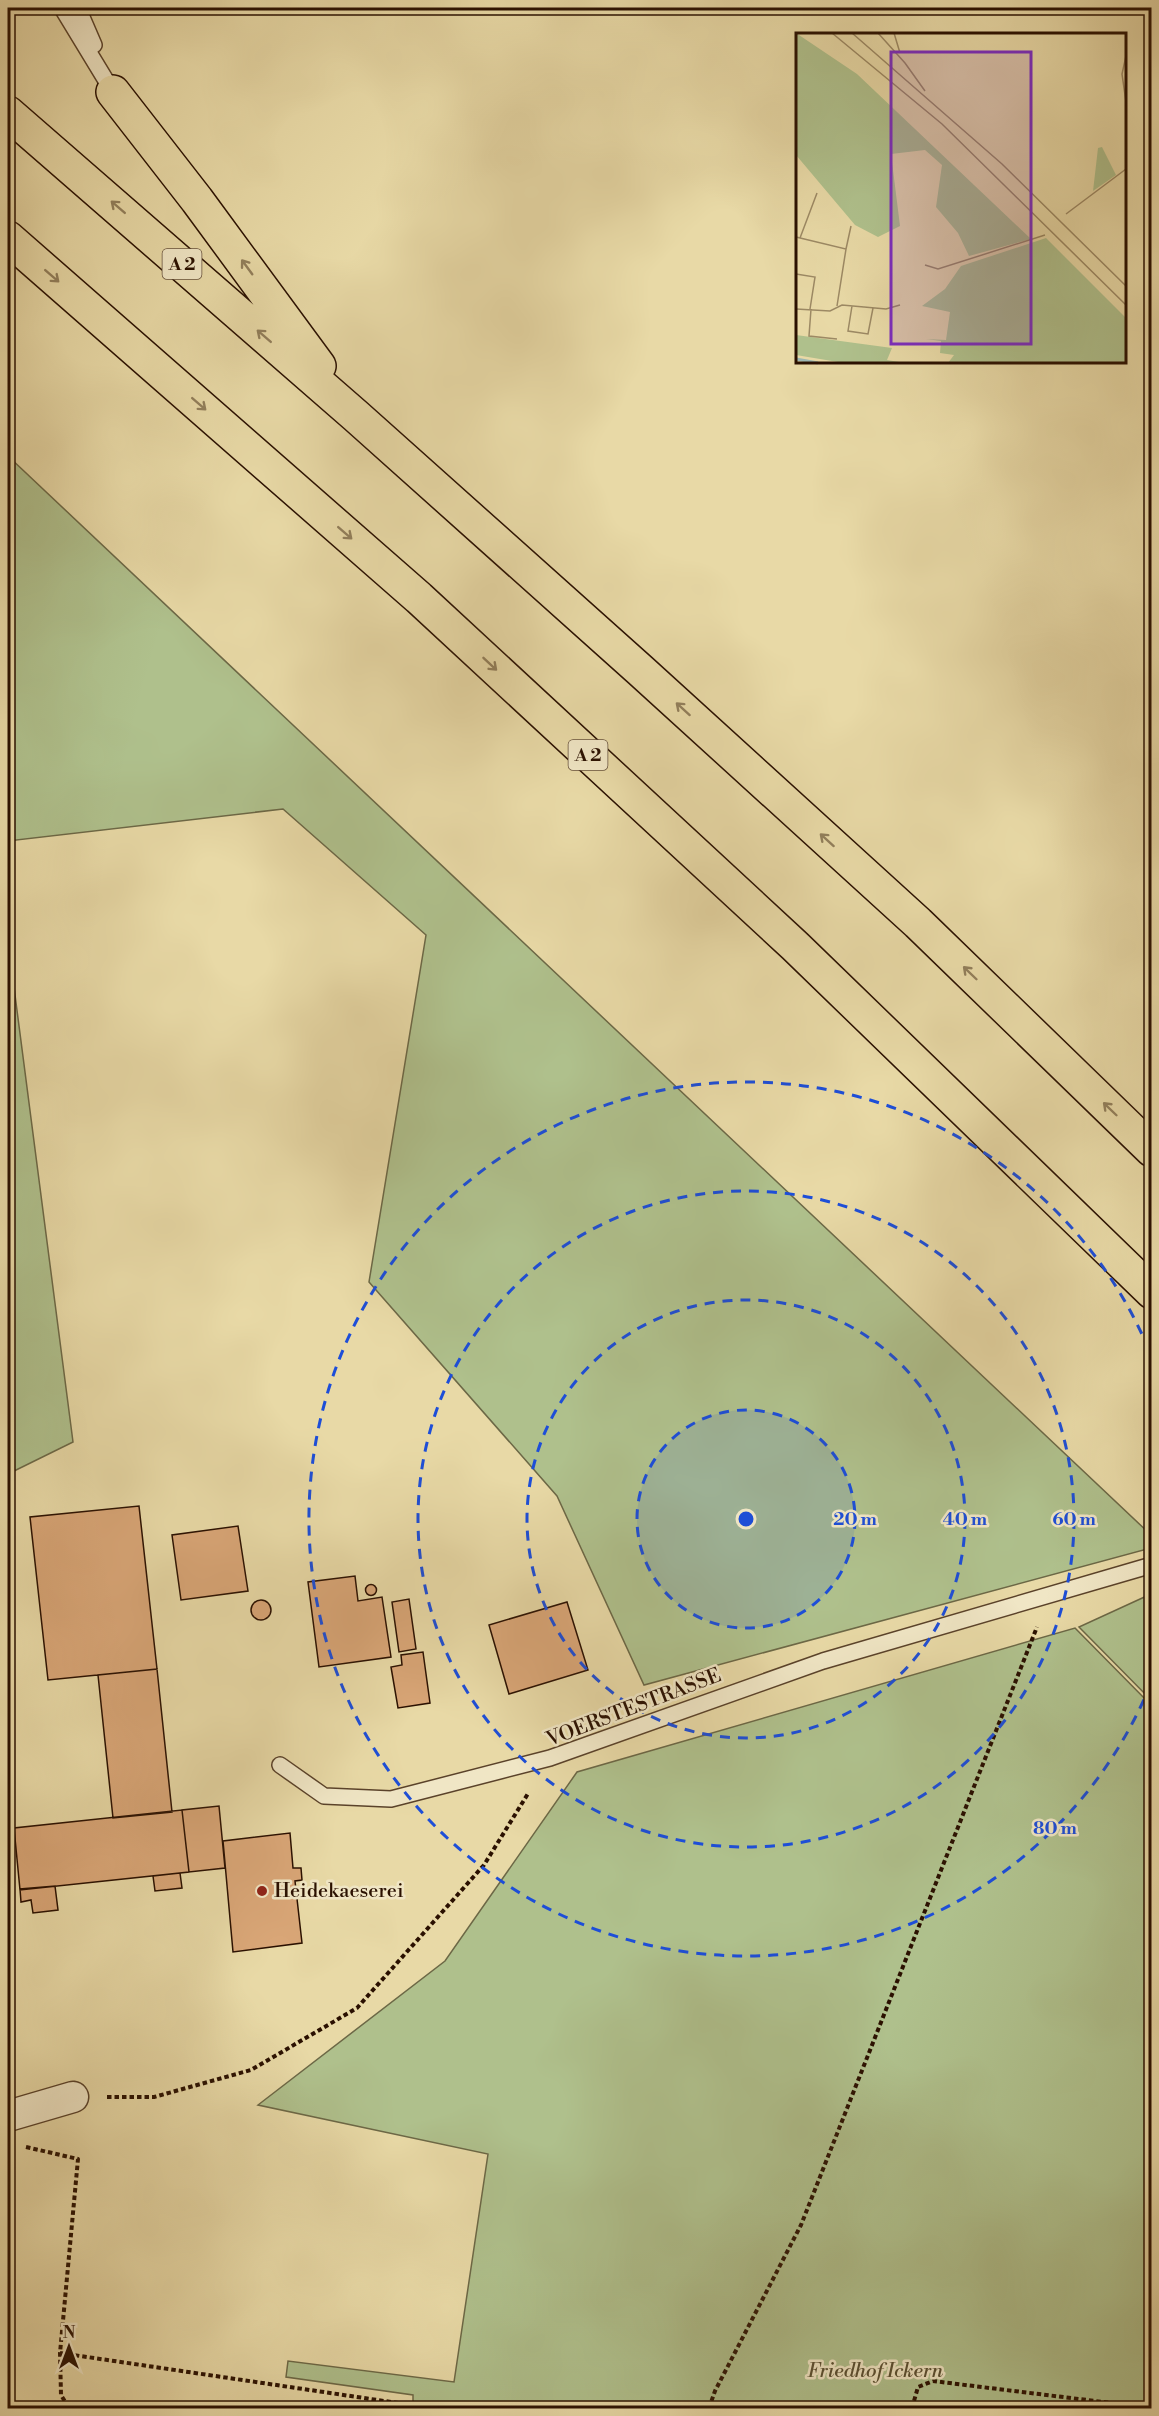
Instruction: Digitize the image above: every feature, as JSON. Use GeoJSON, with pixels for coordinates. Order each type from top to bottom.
{"type":"FeatureCollection","features":[{"type":"Feature","properties":{"kind":"highway"},"geometry":{"type":"LineString","coordinates":[[113,92],[197,200],[356,416]]}},
{"type":"Feature","properties":{"kind":"highway","name":"A 2"},"geometry":{"type":"LineString","coordinates":[[8,113],[356,416],[640,670],[918,923],[1152,1150]]}},
{"type":"Feature","properties":{"kind":"highway","name":"A 2"},"geometry":{"type":"LineString","coordinates":[[8,238],[428,606],[795,946],[1152,1292]]}},
{"type":"Feature","properties":{"kind":"street"},"geometry":{"type":"LineString","coordinates":[[8,2116],[73,2097]]}},
{"type":"Feature","properties":{"kind":"lane"},"geometry":{"type":"LineString","coordinates":[[62,8],[113,92]]}},
{"type":"Feature","properties":{"kind":"lane"},"geometry":{"type":"LineString","coordinates":[[78,8],[113,92]]}},
{"type":"Feature","properties":{"kind":"lane","name":"VOERSTESTRASSE"},"geometry":{"type":"LineString","coordinates":[[550,1758],[823,1661],[1152,1565]]}},
{"type":"Feature","properties":{"kind":"lane"},"geometry":{"type":"LineString","coordinates":[[280,1765],[324,1796],[391,1799],[550,1758]]}},
{"type":"Feature","properties":{"kind":"path"},"geometry":{"type":"LineString","coordinates":[[709,2409],[715,2391],[801,2225],[1050,1595]]}},
{"type":"Feature","properties":{"kind":"path","name":"VOERSTESTRASSE"},"geometry":{"type":"LineString","coordinates":[[73,2097],[154,2097],[251,2070],[357,2008],[484,1864],[550,1758]]}},
{"type":"Feature","properties":{"kind":"path"},"geometry":{"type":"LineString","coordinates":[[18,2145],[78,2159],[60,2353],[61,2394],[69,2409]]}},
{"type":"Feature","properties":{"kind":"path"},"geometry":{"type":"LineString","coordinates":[[60,2353],[418,2406],[422,2409]]}},
{"type":"Feature","properties":{"kind":"path"},"geometry":{"type":"LineString","coordinates":[[912,2409],[918,2387],[933,2380],[1152,2409]]}},
{"type":"Feature","properties":{"kind":"green space"},"geometry":{"type":"Polygon","coordinates":[[[8,456],[1151,1535],[1151,1548],[644,1685],[557,1496],[369,1282],[426,935],[283,809],[8,841],[8,456]]]}},
{"type":"Feature","properties":{"kind":"green space"},"geometry":{"type":"Polygon","coordinates":[[[8,941],[73,1442],[8,1474],[8,941]]]}},
{"type":"Feature","properties":{"kind":"green space"},"geometry":{"type":"Polygon","coordinates":[[[1151,1594],[1151,1700],[1079,1627],[1151,1594]]]}},
{"type":"Feature","properties":{"kind":"green space","name":"Friedhof Ickern"},"geometry":{"type":"Polygon","coordinates":[[[1075,1628],[1151,1705],[1151,2408],[413,2408],[413,2395],[286,2377],[288,2361],[454,2382],[488,2154],[258,2105],[445,1961],[577,1772],[1075,1628]]]}},
{"type":"Feature","properties":{"kind":"building"},"geometry":{"type":"Polygon","coordinates":[[[139,1506],[157,1669],[48,1680],[30,1517],[139,1506]]]}},
{"type":"Feature","properties":{"kind":"building"},"geometry":{"type":"Polygon","coordinates":[[[238,1526],[248,1591],[181,1600],[172,1535],[238,1526]]]}},
{"type":"Feature","properties":{"kind":"building"},"geometry":{"type":"Polygon","coordinates":[[[355,1576],[358,1601],[382,1597],[391,1657],[319,1667],[308,1582],[355,1576]]]}},
{"type":"Feature","properties":{"kind":"building"},"geometry":{"type":"Polygon","coordinates":[[[371,1585],[375,1586],[375,1594],[371,1595],[367,1594],[366,1590],[367,1586],[371,1585]]]}},
{"type":"Feature","properties":{"kind":"building"},"geometry":{"type":"Polygon","coordinates":[[[409,1599],[416,1649],[399,1652],[392,1602],[409,1599]]]}},
{"type":"Feature","properties":{"kind":"building"},"geometry":{"type":"Polygon","coordinates":[[[257,1600],[265,1600],[271,1606],[271,1614],[265,1620],[257,1620],[251,1614],[251,1606],[257,1600]]]}},
{"type":"Feature","properties":{"kind":"building"},"geometry":{"type":"Polygon","coordinates":[[[567,1602],[588,1670],[509,1694],[489,1625],[567,1602]]]}},
{"type":"Feature","properties":{"kind":"building"},"geometry":{"type":"Polygon","coordinates":[[[423,1652],[430,1703],[398,1708],[391,1667],[402,1665],[401,1655],[423,1652]]]}},
{"type":"Feature","properties":{"kind":"building"},"geometry":{"type":"Polygon","coordinates":[[[157,1669],[172,1812],[113,1818],[98,1675],[157,1669]]]}},
{"type":"Feature","properties":{"kind":"building"},"geometry":{"type":"Polygon","coordinates":[[[219,1806],[225,1868],[189,1872],[182,1810],[219,1806]]]}},
{"type":"Feature","properties":{"kind":"building"},"geometry":{"type":"Polygon","coordinates":[[[182,1810],[189,1872],[20,1890],[14,1828],[182,1810]]]}},
{"type":"Feature","properties":{"kind":"building","name":"Heidekaeserei"},"geometry":{"type":"Polygon","coordinates":[[[290,1833],[293,1868],[301,1868],[302,1880],[295,1881],[302,1943],[233,1952],[223,1841],[290,1833]]]}},
{"type":"Feature","properties":{"kind":"building"},"geometry":{"type":"Polygon","coordinates":[[[180,1873],[182,1888],[155,1891],[153,1876],[180,1873]]]}},
{"type":"Feature","properties":{"kind":"building"},"geometry":{"type":"Polygon","coordinates":[[[55,1886],[58,1910],[33,1913],[31,1900],[21,1902],[20,1889],[55,1886]]]}},
{"type":"Feature","properties":{"kind":"place","name":"Heidekaeserei"},"geometry":{"type":"Point","coordinates":[262,1891]}}]}
